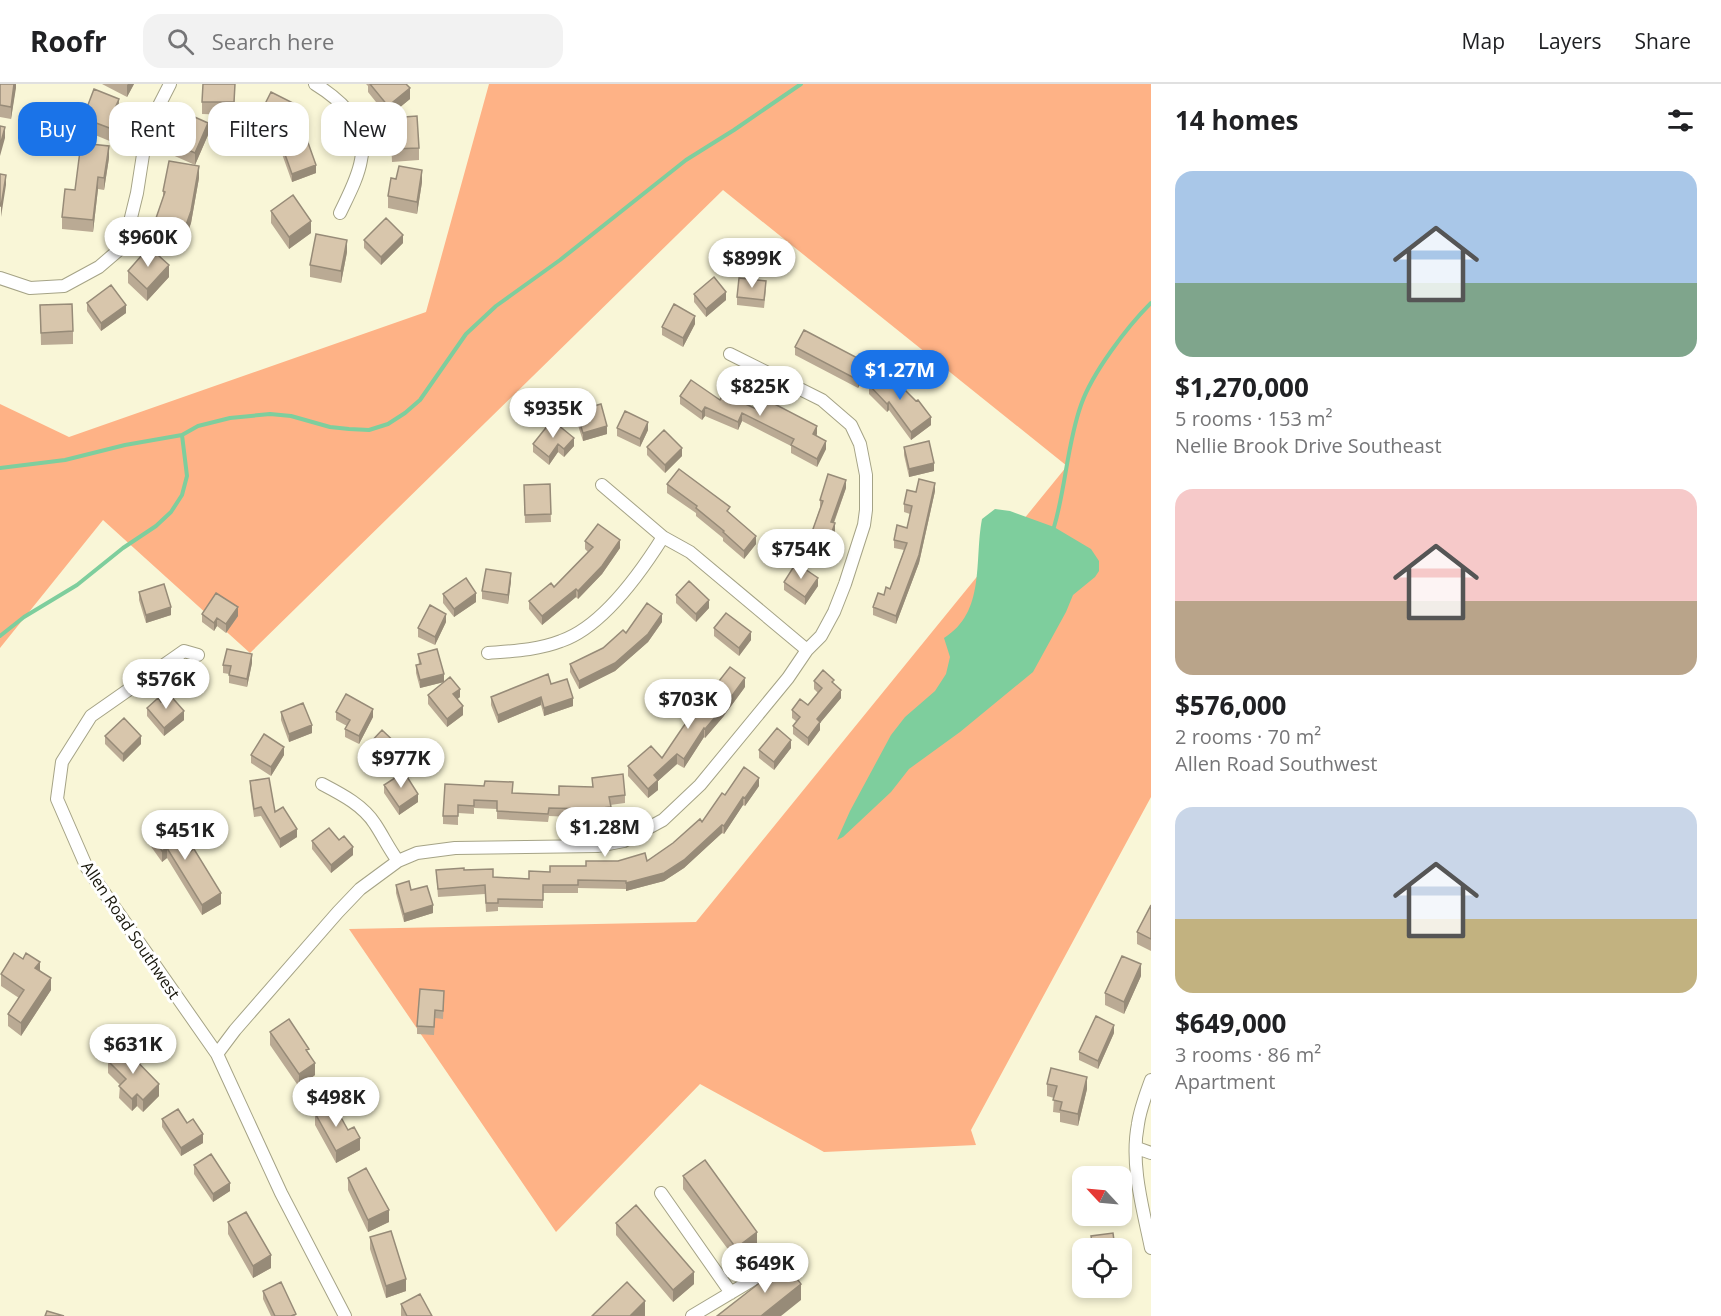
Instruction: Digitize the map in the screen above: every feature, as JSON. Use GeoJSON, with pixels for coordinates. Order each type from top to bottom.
{"type":"FeatureCollection","features":[{"type":"Feature","properties":{"kind":"street"},"geometry":{"type":"LineString","coordinates":[[0,278],[30,288],[64,286],[99,267],[120,249],[126,238],[137,193],[147,129],[170,84]]}},
{"type":"Feature","properties":{"kind":"street"},"geometry":{"type":"LineString","coordinates":[[315,84],[335,96],[351,113],[359,131],[362,148],[359,169],[340,213]]}},
{"type":"Feature","properties":{"kind":"street"},"geometry":{"type":"LineString","coordinates":[[218,1054],[235,1030],[338,912],[360,889],[398,861],[417,853],[456,848],[598,846],[624,841],[663,820],[700,785],[788,678],[807,650],[821,636],[834,612],[864,525],[866,475],[860,444],[851,425],[822,400],[730,354]]}},
{"type":"Feature","properties":{"kind":"street"},"geometry":{"type":"LineString","coordinates":[[602,485],[663,537],[690,552],[807,650]]}},
{"type":"Feature","properties":{"kind":"street"},"geometry":{"type":"LineString","coordinates":[[488,653],[529,650],[562,641],[580,631],[622,594],[648,561],[663,537]]}},
{"type":"Feature","properties":{"kind":"street","name":"Allen Road Southwest"},"geometry":{"type":"LineString","coordinates":[[198,655],[184,651],[91,716],[62,762],[57,800],[87,868],[218,1054],[280,1193],[345,1316]]}},
{"type":"Feature","properties":{"kind":"street"},"geometry":{"type":"LineString","coordinates":[[322,784],[363,809],[375,823],[385,843],[398,861]]}},
{"type":"Feature","properties":{"kind":"street"},"geometry":{"type":"LineString","coordinates":[[1151,1080],[1137,1125],[1139,1187],[1151,1248]]}},
{"type":"Feature","properties":{"kind":"street"},"geometry":{"type":"LineString","coordinates":[[1137,1148],[1151,1153]]}},
{"type":"Feature","properties":{"kind":"street"},"geometry":{"type":"LineString","coordinates":[[661,1193],[731,1293]]}},
{"type":"Feature","properties":{"kind":"street"},"geometry":{"type":"LineString","coordinates":[[692,1316],[774,1267]]}},
{"type":"Feature","properties":{"kind":"shaded area"},"geometry":{"type":"Polygon","coordinates":[[[489,84],[1151,84],[1151,797],[971,1130],[976,1145],[824,1152],[700,1084],[556,1232],[349,929],[696,922],[1067,466],[723,190],[250,653],[103,520],[0,648],[0,404],[69,437],[426,312],[489,84]]]}},
{"type":"Feature","properties":{"kind":"shaded area"},"geometry":{"type":"Polygon","coordinates":[[[995,509],[1010,511],[1054,527],[1091,549],[1099,561],[1099,571],[1073,595],[1033,672],[960,732],[909,769],[891,792],[837,840],[891,735],[905,717],[935,691],[946,674],[950,657],[944,638],[967,614],[976,584],[982,519],[995,509]]]}},
{"type":"Feature","properties":{"kind":"building"},"geometry":{"type":"Polygon","coordinates":[[[0,84],[14,84],[11,107],[0,105],[0,84]]]}},
{"type":"Feature","properties":{"kind":"building"},"geometry":{"type":"Polygon","coordinates":[[[203,84],[235,84],[234,102],[202,102],[203,84]]]}},
{"type":"Feature","properties":{"kind":"building"},"geometry":{"type":"Polygon","coordinates":[[[370,84],[406,84],[410,88],[393,102],[385,102],[370,84]]]}},
{"type":"Feature","properties":{"kind":"building"},"geometry":{"type":"Polygon","coordinates":[[[94,89],[119,99],[118,102],[109,102],[109,128],[97,123],[97,102],[89,102],[94,89]]]}},
{"type":"Feature","properties":{"kind":"building"},"geometry":{"type":"Polygon","coordinates":[[[271,92],[291,102],[266,102],[271,92]]]}},
{"type":"Feature","properties":{"kind":"building"},"geometry":{"type":"Polygon","coordinates":[[[417,116],[419,148],[407,148],[407,117],[417,116]]]}},
{"type":"Feature","properties":{"kind":"building"},"geometry":{"type":"Polygon","coordinates":[[[196,118],[208,123],[196,151],[196,118]]]}},
{"type":"Feature","properties":{"kind":"building"},"geometry":{"type":"Polygon","coordinates":[[[0,126],[5,127],[0,146],[0,126]]]}},
{"type":"Feature","properties":{"kind":"building"},"geometry":{"type":"Polygon","coordinates":[[[97,145],[109,146],[104,178],[98,177],[93,220],[62,217],[65,189],[75,190],[79,156],[97,156],[97,145]]]}},
{"type":"Feature","properties":{"kind":"building"},"geometry":{"type":"Polygon","coordinates":[[[309,145],[316,165],[292,174],[286,156],[309,156],[309,145]]]}},
{"type":"Feature","properties":{"kind":"building"},"geometry":{"type":"Polygon","coordinates":[[[169,161],[199,166],[191,211],[180,242],[158,234],[162,224],[155,221],[165,192],[163,191],[169,161]]]}},
{"type":"Feature","properties":{"kind":"building"},"geometry":{"type":"Polygon","coordinates":[[[399,166],[422,170],[417,202],[388,196],[391,178],[396,179],[399,166]]]}},
{"type":"Feature","properties":{"kind":"building"},"geometry":{"type":"Polygon","coordinates":[[[0,174],[6,175],[1,206],[0,206],[0,174]]]}},
{"type":"Feature","properties":{"kind":"building"},"geometry":{"type":"Polygon","coordinates":[[[293,195],[311,221],[289,237],[271,211],[293,195]]]}},
{"type":"Feature","properties":{"kind":"building"},"geometry":{"type":"Polygon","coordinates":[[[386,218],[403,235],[381,257],[364,240],[386,218]]]}},
{"type":"Feature","properties":{"kind":"building"},"geometry":{"type":"Polygon","coordinates":[[[316,234],[347,240],[341,271],[310,265],[316,234]]]}},
{"type":"Feature","properties":{"kind":"building"},"geometry":{"type":"Polygon","coordinates":[[[149,247],[169,265],[147,289],[128,271],[149,247]]]}},
{"type":"Feature","properties":{"kind":"building"},"geometry":{"type":"Polygon","coordinates":[[[714,277],[726,292],[706,309],[694,294],[714,277]]]}},
{"type":"Feature","properties":{"kind":"building"},"geometry":{"type":"Polygon","coordinates":[[[739,278],[766,281],[764,300],[737,297],[739,278]]]}},
{"type":"Feature","properties":{"kind":"building"},"geometry":{"type":"Polygon","coordinates":[[[111,285],[126,305],[101,323],[87,303],[111,285]]]}},
{"type":"Feature","properties":{"kind":"building"},"geometry":{"type":"Polygon","coordinates":[[[72,304],[73,331],[41,333],[40,305],[72,304]]]}},
{"type":"Feature","properties":{"kind":"building"},"geometry":{"type":"Polygon","coordinates":[[[674,304],[695,316],[683,338],[662,327],[674,304]]]}},
{"type":"Feature","properties":{"kind":"building"},"geometry":{"type":"Polygon","coordinates":[[[804,330],[867,363],[858,380],[795,347],[804,330]]]}},
{"type":"Feature","properties":{"kind":"building"},"geometry":{"type":"Polygon","coordinates":[[[885,370],[916,401],[918,400],[931,417],[911,432],[889,402],[887,404],[869,385],[885,370]]]}},
{"type":"Feature","properties":{"kind":"building"},"geometry":{"type":"Polygon","coordinates":[[[691,380],[720,400],[723,394],[761,411],[767,400],[817,426],[813,434],[826,441],[817,459],[791,445],[794,439],[742,413],[738,422],[705,407],[702,412],[680,396],[691,380]]]}},
{"type":"Feature","properties":{"kind":"building"},"geometry":{"type":"Polygon","coordinates":[[[601,404],[607,426],[583,433],[576,411],[601,404]]]}},
{"type":"Feature","properties":{"kind":"building"},"geometry":{"type":"Polygon","coordinates":[[[625,411],[648,422],[640,439],[617,428],[625,411]]]}},
{"type":"Feature","properties":{"kind":"building"},"geometry":{"type":"Polygon","coordinates":[[[552,420],[574,438],[564,449],[558,444],[549,457],[533,444],[552,420]]]}},
{"type":"Feature","properties":{"kind":"building"},"geometry":{"type":"Polygon","coordinates":[[[664,430],[682,448],[665,465],[647,447],[664,430]]]}},
{"type":"Feature","properties":{"kind":"building"},"geometry":{"type":"Polygon","coordinates":[[[929,441],[934,463],[909,469],[904,447],[929,441]]]}},
{"type":"Feature","properties":{"kind":"building"},"geometry":{"type":"Polygon","coordinates":[[[679,469],[730,507],[727,511],[756,536],[744,551],[696,508],[697,506],[667,484],[679,469]]]}},
{"type":"Feature","properties":{"kind":"building"},"geometry":{"type":"Polygon","coordinates":[[[828,474],[846,480],[831,522],[835,523],[826,549],[808,543],[823,501],[820,500],[828,474]]]}},
{"type":"Feature","properties":{"kind":"building"},"geometry":{"type":"Polygon","coordinates":[[[919,479],[935,483],[919,555],[896,616],[873,607],[878,593],[884,595],[886,587],[890,589],[907,543],[894,540],[897,525],[907,528],[912,506],[904,504],[907,490],[916,492],[919,479]]]}},
{"type":"Feature","properties":{"kind":"building"},"geometry":{"type":"Polygon","coordinates":[[[550,484],[551,514],[525,515],[524,485],[550,484]]]}},
{"type":"Feature","properties":{"kind":"building"},"geometry":{"type":"Polygon","coordinates":[[[598,524],[620,540],[602,566],[578,591],[576,589],[542,616],[529,601],[551,583],[554,587],[593,547],[585,541],[598,524]]]}},
{"type":"Feature","properties":{"kind":"building"},"geometry":{"type":"Polygon","coordinates":[[[796,563],[818,578],[805,597],[784,582],[796,563]]]}},
{"type":"Feature","properties":{"kind":"building"},"geometry":{"type":"Polygon","coordinates":[[[486,569],[511,573],[508,595],[482,591],[486,569]]]}},
{"type":"Feature","properties":{"kind":"building"},"geometry":{"type":"Polygon","coordinates":[[[466,578],[476,593],[454,609],[443,594],[466,578]]]}},
{"type":"Feature","properties":{"kind":"building"},"geometry":{"type":"Polygon","coordinates":[[[689,581],[709,600],[696,614],[676,595],[689,581]]]}},
{"type":"Feature","properties":{"kind":"building"},"geometry":{"type":"Polygon","coordinates":[[[164,584],[171,607],[146,615],[139,592],[164,584]]]}},
{"type":"Feature","properties":{"kind":"building"},"geometry":{"type":"Polygon","coordinates":[[[216,593],[238,607],[226,624],[217,618],[214,623],[202,614],[216,593]]]}},
{"type":"Feature","properties":{"kind":"building"},"geometry":{"type":"Polygon","coordinates":[[[647,603],[662,614],[648,634],[615,663],[579,681],[570,664],[603,648],[623,630],[626,633],[647,603]]]}},
{"type":"Feature","properties":{"kind":"building"},"geometry":{"type":"Polygon","coordinates":[[[430,605],[446,614],[435,637],[418,628],[430,605]]]}},
{"type":"Feature","properties":{"kind":"building"},"geometry":{"type":"Polygon","coordinates":[[[726,613],[751,632],[739,648],[714,628],[726,613]]]}},
{"type":"Feature","properties":{"kind":"building"},"geometry":{"type":"Polygon","coordinates":[[[227,649],[252,654],[247,679],[229,675],[231,666],[223,665],[227,649]]]}},
{"type":"Feature","properties":{"kind":"building"},"geometry":{"type":"Polygon","coordinates":[[[437,649],[444,674],[420,680],[416,665],[421,664],[418,654],[437,649]]]}},
{"type":"Feature","properties":{"kind":"building"},"geometry":{"type":"Polygon","coordinates":[[[730,667],[745,678],[723,708],[704,728],[684,759],[677,754],[654,775],[658,780],[648,789],[628,766],[651,746],[662,758],[730,667]]]}},
{"type":"Feature","properties":{"kind":"building"},"geometry":{"type":"Polygon","coordinates":[[[823,670],[841,690],[817,719],[820,722],[808,738],[793,726],[800,717],[792,710],[800,699],[808,705],[822,688],[814,681],[823,670]]]}},
{"type":"Feature","properties":{"kind":"building"},"geometry":{"type":"Polygon","coordinates":[[[548,674],[551,684],[567,679],[573,698],[544,708],[541,697],[498,715],[491,697],[548,674]]]}},
{"type":"Feature","properties":{"kind":"building"},"geometry":{"type":"Polygon","coordinates":[[[450,677],[460,689],[453,694],[463,706],[447,719],[428,695],[450,677]]]}},
{"type":"Feature","properties":{"kind":"building"},"geometry":{"type":"Polygon","coordinates":[[[169,694],[184,711],[164,728],[147,708],[158,698],[161,702],[169,694]]]}},
{"type":"Feature","properties":{"kind":"building"},"geometry":{"type":"Polygon","coordinates":[[[346,694],[373,709],[359,736],[345,729],[350,720],[336,712],[346,694]]]}},
{"type":"Feature","properties":{"kind":"building"},"geometry":{"type":"Polygon","coordinates":[[[303,703],[312,725],[289,734],[281,712],[303,703]]]}},
{"type":"Feature","properties":{"kind":"building"},"geometry":{"type":"Polygon","coordinates":[[[124,718],[141,736],[123,754],[105,736],[124,718]]]}},
{"type":"Feature","properties":{"kind":"building"},"geometry":{"type":"Polygon","coordinates":[[[777,728],[791,740],[774,762],[759,750],[777,728]]]}},
{"type":"Feature","properties":{"kind":"building"},"geometry":{"type":"Polygon","coordinates":[[[382,730],[402,749],[387,764],[368,745],[382,730]]]}},
{"type":"Feature","properties":{"kind":"building"},"geometry":{"type":"Polygon","coordinates":[[[264,734],[284,747],[271,767],[251,755],[264,734]]]}},
{"type":"Feature","properties":{"kind":"building"},"geometry":{"type":"Polygon","coordinates":[[[744,767],[759,778],[724,826],[722,825],[684,860],[664,873],[626,883],[626,881],[578,880],[578,885],[543,885],[543,900],[498,899],[498,903],[486,903],[485,885],[438,889],[436,870],[493,869],[493,877],[529,879],[529,871],[550,872],[550,866],[586,866],[586,861],[618,861],[645,853],[647,861],[673,843],[700,819],[702,822],[722,793],[725,795],[744,767]]]}},
{"type":"Feature","properties":{"kind":"building"},"geometry":{"type":"Polygon","coordinates":[[[404,772],[418,794],[399,807],[384,785],[404,772]]]}},
{"type":"Feature","properties":{"kind":"building"},"geometry":{"type":"Polygon","coordinates":[[[623,774],[625,795],[609,797],[611,807],[549,808],[548,814],[497,811],[497,801],[474,800],[474,806],[458,805],[458,816],[443,816],[445,784],[484,786],[485,781],[513,782],[512,793],[559,795],[559,786],[593,787],[592,778],[623,774]]]}},
{"type":"Feature","properties":{"kind":"building"},"geometry":{"type":"Polygon","coordinates":[[[269,778],[275,812],[283,807],[297,829],[280,839],[261,807],[254,809],[250,781],[269,778]]]}},
{"type":"Feature","properties":{"kind":"building"},"geometry":{"type":"Polygon","coordinates":[[[157,812],[188,853],[194,849],[221,893],[202,905],[167,848],[162,851],[147,830],[153,826],[148,819],[157,812]]]}},
{"type":"Feature","properties":{"kind":"building"},"geometry":{"type":"Polygon","coordinates":[[[329,828],[339,840],[344,836],[353,847],[331,865],[312,841],[329,828]]]}},
{"type":"Feature","properties":{"kind":"building"},"geometry":{"type":"Polygon","coordinates":[[[409,881],[411,890],[427,886],[433,905],[404,914],[396,885],[409,881]]]}},
{"type":"Feature","properties":{"kind":"building"},"geometry":{"type":"Polygon","coordinates":[[[1151,905],[1151,939],[1137,932],[1151,905]]]}},
{"type":"Feature","properties":{"kind":"building"},"geometry":{"type":"Polygon","coordinates":[[[14,953],[23,959],[26,953],[40,962],[35,968],[51,978],[21,1023],[8,1014],[24,990],[1,974],[14,953]]]}},
{"type":"Feature","properties":{"kind":"building"},"geometry":{"type":"Polygon","coordinates":[[[1122,956],[1141,964],[1124,1002],[1105,993],[1122,956]]]}},
{"type":"Feature","properties":{"kind":"building"},"geometry":{"type":"Polygon","coordinates":[[[420,989],[444,991],[443,1011],[435,1010],[434,1027],[417,1026],[420,989]]]}},
{"type":"Feature","properties":{"kind":"building"},"geometry":{"type":"Polygon","coordinates":[[[1096,1016],[1114,1025],[1098,1061],[1079,1052],[1096,1016]]]}},
{"type":"Feature","properties":{"kind":"building"},"geometry":{"type":"Polygon","coordinates":[[[289,1019],[309,1049],[306,1050],[315,1063],[299,1074],[270,1032],[289,1019]]]}},
{"type":"Feature","properties":{"kind":"building"},"geometry":{"type":"Polygon","coordinates":[[[123,1047],[159,1084],[143,1100],[137,1094],[132,1099],[119,1086],[126,1079],[108,1061],[123,1047]]]}},
{"type":"Feature","properties":{"kind":"building"},"geometry":{"type":"Polygon","coordinates":[[[1051,1068],[1087,1077],[1078,1114],[1060,1110],[1062,1102],[1053,1100],[1057,1086],[1047,1084],[1051,1068]]]}},
{"type":"Feature","properties":{"kind":"building"},"geometry":{"type":"Polygon","coordinates":[[[333,1103],[348,1130],[354,1127],[360,1138],[336,1151],[315,1113],[333,1103]]]}},
{"type":"Feature","properties":{"kind":"building"},"geometry":{"type":"Polygon","coordinates":[[[178,1109],[187,1123],[193,1119],[203,1134],[181,1148],[162,1119],[178,1109]]]}},
{"type":"Feature","properties":{"kind":"building"},"geometry":{"type":"Polygon","coordinates":[[[211,1154],[230,1183],[213,1194],[194,1165],[211,1154]]]}},
{"type":"Feature","properties":{"kind":"building"},"geometry":{"type":"Polygon","coordinates":[[[705,1160],[757,1232],[736,1248],[683,1176],[705,1160]]]}},
{"type":"Feature","properties":{"kind":"building"},"geometry":{"type":"Polygon","coordinates":[[[366,1168],[389,1210],[368,1220],[348,1178],[366,1168]]]}},
{"type":"Feature","properties":{"kind":"building"},"geometry":{"type":"Polygon","coordinates":[[[636,1205],[694,1272],[673,1290],[616,1223],[636,1205]]]}},
{"type":"Feature","properties":{"kind":"building"},"geometry":{"type":"Polygon","coordinates":[[[246,1212],[271,1255],[253,1266],[228,1222],[246,1212]]]}},
{"type":"Feature","properties":{"kind":"building"},"geometry":{"type":"Polygon","coordinates":[[[391,1231],[406,1279],[386,1286],[370,1237],[391,1231]]]}},
{"type":"Feature","properties":{"kind":"building"},"geometry":{"type":"Polygon","coordinates":[[[1113,1233],[1114,1238],[1091,1238],[1091,1236],[1113,1233]]]}},
{"type":"Feature","properties":{"kind":"building"},"geometry":{"type":"Polygon","coordinates":[[[785,1263],[801,1284],[761,1316],[717,1316],[785,1263]]]}},
{"type":"Feature","properties":{"kind":"building"},"geometry":{"type":"Polygon","coordinates":[[[281,1282],[296,1314],[291,1316],[275,1316],[263,1291],[281,1282]]]}},
{"type":"Feature","properties":{"kind":"building"},"geometry":{"type":"Polygon","coordinates":[[[627,1282],[645,1301],[630,1316],[592,1316],[627,1282]]]}},
{"type":"Feature","properties":{"kind":"building"},"geometry":{"type":"Polygon","coordinates":[[[420,1294],[432,1316],[407,1316],[401,1304],[420,1294]]]}},
{"type":"Feature","properties":{"kind":"building"},"geometry":{"type":"Polygon","coordinates":[[[47,1311],[64,1316],[45,1316],[47,1311]]]}},
{"type":"Feature","properties":{"kind":"waterway"},"geometry":{"type":"LineString","coordinates":[[0,468],[65,460],[125,445],[182,435],[198,426],[230,418],[270,414],[291,416],[330,427],[369,430],[388,424],[420,400],[466,334],[496,306],[560,260],[686,160],[801,84]]}},
{"type":"Feature","properties":{"kind":"waterway"},"geometry":{"type":"LineString","coordinates":[[1054,527],[1076,420],[1086,392],[1111,351],[1151,303]]}},
{"type":"Feature","properties":{"kind":"waterway"},"geometry":{"type":"LineString","coordinates":[[0,636],[24,617],[77,585],[123,548],[156,526],[171,512],[182,495],[187,476],[182,435]]}}]}
